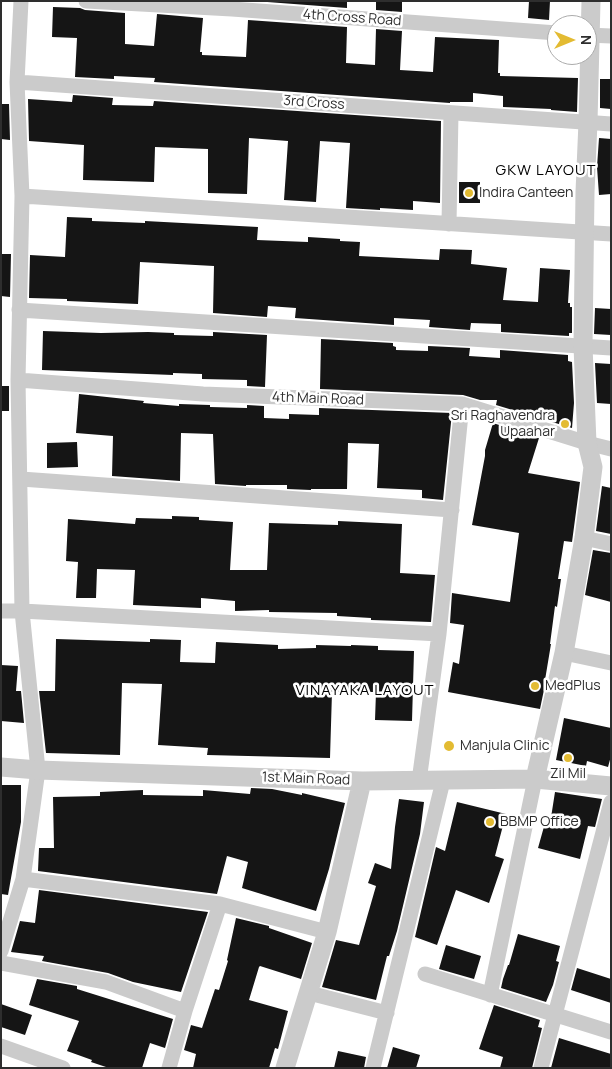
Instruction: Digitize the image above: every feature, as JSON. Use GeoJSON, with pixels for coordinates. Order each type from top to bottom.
{"type":"FeatureCollection","features":[{"type":"Feature","properties":{"kind":"street"},"geometry":{"type":"LineString","coordinates":[[1,951],[23,879],[38,770],[22,611],[18,380],[22,196],[17,82],[21,1]]}},
{"type":"Feature","properties":{"kind":"street","name":"4th Cross Road"},"geometry":{"type":"LineString","coordinates":[[86,1],[232,9],[547,32]]}},
{"type":"Feature","properties":{"kind":"street"},"geometry":{"type":"LineString","coordinates":[[590,15],[591,1]]}},
{"type":"Feature","properties":{"kind":"street"},"geometry":{"type":"LineString","coordinates":[[597,35],[611,36]]}},
{"type":"Feature","properties":{"kind":"street"},"geometry":{"type":"LineString","coordinates":[[490,995],[535,779],[564,653],[584,538],[593,467],[587,443],[583,346],[589,65]]}},
{"type":"Feature","properties":{"kind":"street","name":"3rd Cross"},"geometry":{"type":"LineString","coordinates":[[17,82],[611,124]]}},
{"type":"Feature","properties":{"kind":"street"},"geometry":{"type":"LineString","coordinates":[[449,224],[451,113]]}},
{"type":"Feature","properties":{"kind":"street"},"geometry":{"type":"LineString","coordinates":[[22,196],[611,234]]}},
{"type":"Feature","properties":{"kind":"street"},"geometry":{"type":"LineString","coordinates":[[20,310],[611,348]]}},
{"type":"Feature","properties":{"kind":"street","name":"4th Main Road"},"geometry":{"type":"LineString","coordinates":[[18,380],[203,394],[462,404],[611,449]]}},
{"type":"Feature","properties":{"kind":"street"},"geometry":{"type":"LineString","coordinates":[[418,781],[439,634],[462,404]]}},
{"type":"Feature","properties":{"kind":"street"},"geometry":{"type":"LineString","coordinates":[[21,479],[452,510]]}},
{"type":"Feature","properties":{"kind":"street"},"geometry":{"type":"LineString","coordinates":[[584,538],[611,544]]}},
{"type":"Feature","properties":{"kind":"street"},"geometry":{"type":"LineString","coordinates":[[1,611],[439,634]]}},
{"type":"Feature","properties":{"kind":"street"},"geometry":{"type":"LineString","coordinates":[[564,653],[611,663]]}},
{"type":"Feature","properties":{"kind":"street","name":"1st Main Road"},"geometry":{"type":"LineString","coordinates":[[1,768],[362,781],[535,779],[611,786]]}},
{"type":"Feature","properties":{"kind":"street"},"geometry":{"type":"LineString","coordinates":[[286,1068],[327,932],[362,781]]}},
{"type":"Feature","properties":{"kind":"street"},"geometry":{"type":"LineString","coordinates":[[374,1068],[443,781]]}},
{"type":"Feature","properties":{"kind":"street"},"geometry":{"type":"LineString","coordinates":[[541,1068],[611,802]]}},
{"type":"Feature","properties":{"kind":"street"},"geometry":{"type":"LineString","coordinates":[[23,879],[220,904],[327,932]]}},
{"type":"Feature","properties":{"kind":"street"},"geometry":{"type":"LineString","coordinates":[[168,1068],[220,904]]}},
{"type":"Feature","properties":{"kind":"street"},"geometry":{"type":"LineString","coordinates":[[1,963],[106,982],[185,1011]]}},
{"type":"Feature","properties":{"kind":"street"},"geometry":{"type":"LineString","coordinates":[[425,974],[611,1032]]}},
{"type":"Feature","properties":{"kind":"street"},"geometry":{"type":"LineString","coordinates":[[309,993],[387,1013]]}},
{"type":"Feature","properties":{"kind":"street"},"geometry":{"type":"LineString","coordinates":[[1,1046],[63,1068]]}},
{"type":"Feature","properties":{"kind":"building"},"geometry":{"type":"Polygon","coordinates":[[[254,1],[347,1],[347,8],[254,1]]]}},
{"type":"Feature","properties":{"kind":"building"},"geometry":{"type":"Polygon","coordinates":[[[376,1],[402,1],[402,12],[376,10],[376,1]]]}},
{"type":"Feature","properties":{"kind":"building"},"geometry":{"type":"Polygon","coordinates":[[[529,1],[550,1],[547,20],[528,18],[529,1]]]}},
{"type":"Feature","properties":{"kind":"building"},"geometry":{"type":"Polygon","coordinates":[[[53,7],[125,13],[125,44],[154,46],[157,14],[203,18],[200,52],[202,52],[202,55],[246,57],[248,20],[347,27],[346,63],[375,65],[376,29],[402,31],[400,70],[433,72],[435,37],[499,40],[498,73],[500,73],[500,76],[578,78],[577,112],[503,107],[503,96],[473,93],[473,102],[450,103],[154,82],[155,78],[114,76],[114,79],[75,77],[77,38],[52,37],[53,7]]]}},
{"type":"Feature","properties":{"kind":"building"},"geometry":{"type":"Polygon","coordinates":[[[600,79],[611,79],[611,109],[600,108],[600,79]]]}},
{"type":"Feature","properties":{"kind":"building"},"geometry":{"type":"Polygon","coordinates":[[[73,95],[113,98],[112,105],[153,106],[154,101],[441,121],[440,203],[413,201],[413,210],[346,208],[350,143],[320,141],[316,202],[284,200],[288,141],[249,138],[247,194],[208,193],[208,149],[155,147],[154,182],[83,180],[84,145],[29,141],[28,99],[72,102],[73,95]]]}},
{"type":"Feature","properties":{"kind":"building"},"geometry":{"type":"Polygon","coordinates":[[[1,104],[9,104],[10,140],[1,139],[1,104]]]}},
{"type":"Feature","properties":{"kind":"building"},"geometry":{"type":"Polygon","coordinates":[[[599,138],[611,139],[611,194],[599,195],[597,167],[599,138]]]}},
{"type":"Feature","properties":{"kind":"building"},"geometry":{"type":"Polygon","coordinates":[[[459,182],[480,182],[480,203],[459,203],[459,182]]]}},
{"type":"Feature","properties":{"kind":"building"},"geometry":{"type":"Polygon","coordinates":[[[67,217],[92,218],[92,221],[145,223],[145,221],[258,227],[257,240],[308,242],[308,237],[360,242],[359,256],[439,260],[440,249],[472,250],[471,264],[507,268],[503,300],[538,302],[540,268],[570,270],[568,303],[572,307],[572,333],[569,333],[569,336],[501,332],[501,324],[471,323],[470,330],[429,327],[430,320],[394,318],[394,325],[295,318],[296,308],[268,306],[267,317],[213,313],[214,266],[140,262],[138,304],[29,298],[30,255],[65,257],[67,217]]]}},
{"type":"Feature","properties":{"kind":"building"},"geometry":{"type":"Polygon","coordinates":[[[1,254],[11,254],[10,297],[1,296],[1,254]]]}},
{"type":"Feature","properties":{"kind":"building"},"geometry":{"type":"Polygon","coordinates":[[[595,308],[611,309],[611,335],[594,334],[595,308]]]}},
{"type":"Feature","properties":{"kind":"building"},"geometry":{"type":"Polygon","coordinates":[[[43,331],[148,332],[213,336],[213,332],[267,335],[265,387],[247,386],[247,380],[202,379],[202,374],[173,373],[173,375],[42,370],[43,331]]]}},
{"type":"Feature","properties":{"kind":"building"},"geometry":{"type":"Polygon","coordinates":[[[321,339],[393,343],[396,350],[428,351],[428,346],[470,348],[469,356],[500,358],[500,350],[568,355],[568,361],[572,362],[574,403],[572,428],[496,405],[497,400],[480,400],[463,395],[320,389],[321,339]]]}},
{"type":"Feature","properties":{"kind":"building"},"geometry":{"type":"Polygon","coordinates":[[[595,363],[611,364],[611,404],[597,403],[595,363]]]}},
{"type":"Feature","properties":{"kind":"building"},"geometry":{"type":"Polygon","coordinates":[[[1,386],[9,386],[9,411],[1,411],[1,386]]]}},
{"type":"Feature","properties":{"kind":"building"},"geometry":{"type":"Polygon","coordinates":[[[79,394],[179,406],[179,404],[247,408],[247,405],[264,406],[264,418],[289,419],[289,414],[319,415],[319,408],[452,413],[443,500],[422,498],[422,490],[377,488],[379,444],[348,443],[347,489],[311,490],[287,489],[287,485],[246,486],[215,484],[213,434],[181,433],[180,481],[112,476],[113,436],[76,433],[79,394]]]}},
{"type":"Feature","properties":{"kind":"building"},"geometry":{"type":"Polygon","coordinates":[[[493,423],[539,438],[528,473],[580,482],[572,542],[564,541],[558,579],[561,579],[557,607],[555,606],[546,680],[540,709],[448,692],[453,662],[459,664],[464,625],[450,623],[452,593],[510,602],[519,533],[472,525],[485,450],[493,423]]]}},
{"type":"Feature","properties":{"kind":"building"},"geometry":{"type":"Polygon","coordinates":[[[77,442],[78,467],[47,468],[47,443],[77,442]]]}},
{"type":"Feature","properties":{"kind":"building"},"geometry":{"type":"Polygon","coordinates":[[[602,486],[611,488],[611,534],[596,531],[602,486]]]}},
{"type":"Feature","properties":{"kind":"building"},"geometry":{"type":"Polygon","coordinates":[[[172,516],[199,517],[199,520],[233,522],[230,570],[267,570],[269,523],[338,525],[338,521],[402,524],[400,573],[435,575],[431,622],[371,620],[371,618],[337,616],[337,613],[269,612],[269,610],[235,611],[235,601],[201,598],[201,608],[133,605],[135,570],[97,569],[96,598],[76,598],[78,562],[66,561],[68,519],[135,524],[136,518],[172,519],[172,516]]]}},
{"type":"Feature","properties":{"kind":"building"},"geometry":{"type":"Polygon","coordinates":[[[593,550],[611,553],[611,602],[585,595],[593,550]]]}},
{"type":"Feature","properties":{"kind":"building"},"geometry":{"type":"Polygon","coordinates":[[[56,639],[150,642],[150,639],[181,640],[180,662],[215,663],[216,642],[278,645],[278,649],[316,648],[316,645],[351,645],[378,646],[378,650],[414,651],[412,721],[375,720],[376,692],[332,692],[330,758],[207,755],[208,748],[158,745],[162,684],[122,683],[120,755],[46,753],[39,691],[55,691],[56,639]]]}},
{"type":"Feature","properties":{"kind":"building"},"geometry":{"type":"Polygon","coordinates":[[[1,665],[18,666],[16,691],[21,691],[24,723],[1,721],[1,665]]]}},
{"type":"Feature","properties":{"kind":"building"},"geometry":{"type":"Polygon","coordinates":[[[564,718],[611,728],[611,756],[608,767],[587,761],[586,766],[556,760],[564,718]]]}},
{"type":"Feature","properties":{"kind":"building"},"geometry":{"type":"Polygon","coordinates":[[[1,785],[21,785],[21,822],[8,895],[1,894],[1,785]]]}},
{"type":"Feature","properties":{"kind":"building"},"geometry":{"type":"Polygon","coordinates":[[[251,788],[272,789],[302,795],[302,793],[345,803],[329,869],[316,911],[242,888],[248,862],[227,856],[217,894],[38,871],[39,848],[54,848],[53,797],[100,796],[100,792],[143,790],[143,795],[203,796],[203,790],[250,794],[251,788]]]}},
{"type":"Feature","properties":{"kind":"building"},"geometry":{"type":"Polygon","coordinates":[[[555,792],[602,799],[595,827],[588,826],[580,859],[538,848],[545,823],[550,824],[555,792]]]}},
{"type":"Feature","properties":{"kind":"building"},"geometry":{"type":"Polygon","coordinates":[[[399,799],[424,802],[420,834],[397,931],[389,956],[387,956],[376,1000],[322,987],[336,940],[359,945],[376,886],[368,883],[375,863],[391,869],[399,799]]]}},
{"type":"Feature","properties":{"kind":"building"},"geometry":{"type":"Polygon","coordinates":[[[457,802],[506,814],[495,856],[504,859],[489,903],[456,890],[437,945],[415,937],[436,847],[445,851],[457,802]]]}},
{"type":"Feature","properties":{"kind":"building"},"geometry":{"type":"Polygon","coordinates":[[[39,890],[208,912],[181,992],[133,982],[108,973],[42,961],[44,956],[11,952],[20,921],[35,923],[39,890]]]}},
{"type":"Feature","properties":{"kind":"building"},"geometry":{"type":"Polygon","coordinates":[[[236,918],[269,926],[269,928],[312,943],[301,979],[259,967],[249,1000],[288,1011],[278,1049],[275,1048],[269,1068],[193,1068],[196,1054],[184,1050],[191,1025],[202,1028],[215,989],[219,990],[228,961],[236,918]]]}},
{"type":"Feature","properties":{"kind":"building"},"geometry":{"type":"Polygon","coordinates":[[[518,934],[560,946],[556,961],[559,962],[546,1002],[501,988],[518,934]]]}},
{"type":"Feature","properties":{"kind":"building"},"geometry":{"type":"Polygon","coordinates":[[[446,945],[481,956],[474,979],[439,969],[446,945]]]}},
{"type":"Feature","properties":{"kind":"building"},"geometry":{"type":"Polygon","coordinates":[[[577,968],[611,979],[611,1003],[571,990],[577,968]]]}},
{"type":"Feature","properties":{"kind":"building"},"geometry":{"type":"Polygon","coordinates":[[[37,979],[77,986],[77,989],[173,1019],[165,1048],[150,1043],[142,1068],[109,1068],[67,1051],[79,1021],[29,1005],[37,979]]]}},
{"type":"Feature","properties":{"kind":"building"},"geometry":{"type":"Polygon","coordinates":[[[1,1004],[32,1015],[25,1035],[1,1027],[1,1004]]]}},
{"type":"Feature","properties":{"kind":"building"},"geometry":{"type":"Polygon","coordinates":[[[494,1005],[540,1020],[538,1027],[542,1028],[532,1068],[500,1068],[503,1057],[479,1049],[494,1005]]]}},
{"type":"Feature","properties":{"kind":"building"},"geometry":{"type":"Polygon","coordinates":[[[559,1038],[611,1054],[611,1068],[551,1068],[559,1038]]]}},
{"type":"Feature","properties":{"kind":"building"},"geometry":{"type":"Polygon","coordinates":[[[393,1047],[420,1055],[416,1068],[387,1068],[393,1047]]]}},
{"type":"Feature","properties":{"kind":"building"},"geometry":{"type":"Polygon","coordinates":[[[338,1051],[366,1057],[364,1068],[334,1068],[338,1051]]]}},
{"type":"Feature","properties":{"kind":"place","name":"Indira Canteen"},"geometry":{"type":"Point","coordinates":[469,193]}},
{"type":"Feature","properties":{"kind":"place","name":"Sri Raghavendra Upaahar"},"geometry":{"type":"Point","coordinates":[565,424]}},
{"type":"Feature","properties":{"kind":"place","name":"MedPlus"},"geometry":{"type":"Point","coordinates":[535,686]}},
{"type":"Feature","properties":{"kind":"place","name":"Manjula Clinic"},"geometry":{"type":"Point","coordinates":[449,746]}},
{"type":"Feature","properties":{"kind":"place","name":"Zil Mil"},"geometry":{"type":"Point","coordinates":[568,758]}},
{"type":"Feature","properties":{"kind":"place","name":"BBMP Office"},"geometry":{"type":"Point","coordinates":[490,822]}},
{"type":"Feature","properties":{"kind":"district","name":"GKW LAYOUT"},"geometry":{"type":"Point","coordinates":[546,171]}},
{"type":"Feature","properties":{"kind":"district","name":"VINAYAKA LAYOUT"},"geometry":{"type":"Point","coordinates":[365,691]}}]}
